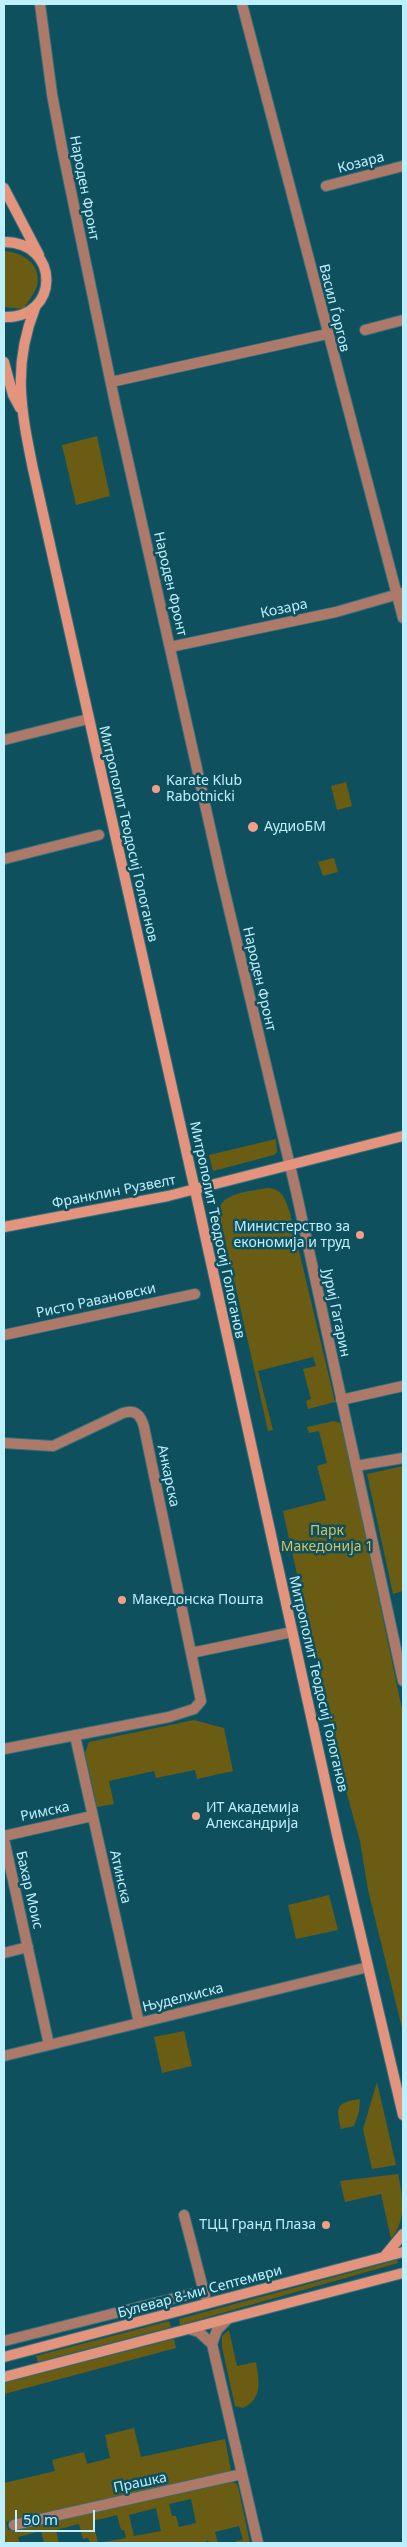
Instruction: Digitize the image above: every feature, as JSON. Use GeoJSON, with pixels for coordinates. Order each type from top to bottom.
{"type":"FeatureCollection","features":[{"type":"Feature","properties":{"kind":"street","name":"Народен Фронт"},"geometry":{"type":"LineString","coordinates":[[40,4],[63,153],[111,382],[290,1166]]}},
{"type":"Feature","properties":{"kind":"street","name":"Васил Ѓоргов"},"geometry":{"type":"LineString","coordinates":[[242,4],[327,334],[400,594],[403,618]]}},
{"type":"Feature","properties":{"kind":"street","name":"Козара"},"geometry":{"type":"LineString","coordinates":[[326,186],[403,166]]}},
{"type":"Feature","properties":{"kind":"street","name":"Митрополит Теодосиј Гологанов"},"geometry":{"type":"LineString","coordinates":[[4,188],[35,244],[46,272],[46,285],[42,298],[35,308],[24,336],[21,355],[20,408],[292,1632],[403,2115]]}},
{"type":"Feature","properties":{"kind":"street"},"geometry":{"type":"LineString","coordinates":[[4,242],[26,246],[42,261]]}},
{"type":"Feature","properties":{"kind":"street"},"geometry":{"type":"LineString","coordinates":[[4,317],[15,317],[35,308]]}},
{"type":"Feature","properties":{"kind":"street"},"geometry":{"type":"LineString","coordinates":[[364,330],[403,320]]}},
{"type":"Feature","properties":{"kind":"street"},"geometry":{"type":"LineString","coordinates":[[111,382],[327,334]]}},
{"type":"Feature","properties":{"kind":"street","name":"Митрополит Теодосиј Гологанов"},"geometry":{"type":"LineString","coordinates":[[4,362],[13,395],[20,408]]}},
{"type":"Feature","properties":{"kind":"street","name":"Козара"},"geometry":{"type":"LineString","coordinates":[[170,647],[336,612],[400,594]]}},
{"type":"Feature","properties":{"kind":"street"},"geometry":{"type":"LineString","coordinates":[[4,740],[88,719]]}},
{"type":"Feature","properties":{"kind":"street"},"geometry":{"type":"LineString","coordinates":[[4,859],[99,835]]}},
{"type":"Feature","properties":{"kind":"street","name":"Франклин Рузвелт"},"geometry":{"type":"LineString","coordinates":[[4,1227],[120,1207],[195,1190],[403,1136]]}},
{"type":"Feature","properties":{"kind":"street","name":"Јуриј Гагарин"},"geometry":{"type":"LineString","coordinates":[[290,1166],[403,1682]]}},
{"type":"Feature","properties":{"kind":"street","name":"Ристо Равановски"},"geometry":{"type":"LineString","coordinates":[[4,1335],[195,1294]]}},
{"type":"Feature","properties":{"kind":"street"},"geometry":{"type":"LineString","coordinates":[[341,1400],[403,1386]]}},
{"type":"Feature","properties":{"kind":"street","name":"Анкарска"},"geometry":{"type":"LineString","coordinates":[[4,1443],[55,1446],[125,1412],[131,1411],[139,1416],[144,1427],[201,1700],[198,1707],[169,1717],[4,1749]]}},
{"type":"Feature","properties":{"kind":"street"},"geometry":{"type":"LineString","coordinates":[[356,1466],[403,1458]]}},
{"type":"Feature","properties":{"kind":"street"},"geometry":{"type":"LineString","coordinates":[[191,1653],[292,1632]]}},
{"type":"Feature","properties":{"kind":"street","name":"Атинска"},"geometry":{"type":"LineString","coordinates":[[75,1736],[139,2023]]}},
{"type":"Feature","properties":{"kind":"street","name":"Римска"},"geometry":{"type":"LineString","coordinates":[[4,1837],[92,1816]]}},
{"type":"Feature","properties":{"kind":"street","name":"Бахар Моис"},"geometry":{"type":"LineString","coordinates":[[4,1837],[50,2045]]}},
{"type":"Feature","properties":{"kind":"street","name":"Бахар Моис"},"geometry":{"type":"LineString","coordinates":[[4,1953],[28,1947]]}},
{"type":"Feature","properties":{"kind":"street","name":"Њуделхиска"},"geometry":{"type":"LineString","coordinates":[[4,2056],[368,1967]]}},
{"type":"Feature","properties":{"kind":"street"},"geometry":{"type":"LineString","coordinates":[[184,2215],[207,2304]]}},
{"type":"Feature","properties":{"kind":"street"},"geometry":{"type":"LineString","coordinates":[[384,2257],[403,2234]]}},
{"type":"Feature","properties":{"kind":"street","name":"Булевар 8-ми Септември"},"geometry":{"type":"LineString","coordinates":[[4,2357],[403,2252]]}},
{"type":"Feature","properties":{"kind":"street"},"geometry":{"type":"LineString","coordinates":[[4,2377],[403,2273]]}},
{"type":"Feature","properties":{"kind":"street"},"geometry":{"type":"LineString","coordinates":[[390,2276],[403,2281]]}},
{"type":"Feature","properties":{"kind":"street"},"geometry":{"type":"LineString","coordinates":[[4,2341],[203,2290]]}},
{"type":"Feature","properties":{"kind":"street"},"geometry":{"type":"LineString","coordinates":[[212,2344],[218,2330],[227,2320]]}},
{"type":"Feature","properties":{"kind":"street"},"geometry":{"type":"LineString","coordinates":[[189,2329],[202,2334],[212,2344],[258,2543]]}},
{"type":"Feature","properties":{"kind":"street","name":"Прашка"},"geometry":{"type":"LineString","coordinates":[[14,2525],[242,2474]]}},
{"type":"Feature","properties":{"kind":"green space"},"geometry":{"type":"Polygon","coordinates":[[[4,251],[25,257],[35,267],[38,281],[36,289],[24,309],[4,307],[4,251]]]}},
{"type":"Feature","properties":{"kind":"green space"},"geometry":{"type":"Polygon","coordinates":[[[97,436],[110,496],[76,505],[62,445],[97,436]]]}},
{"type":"Feature","properties":{"kind":"green space"},"geometry":{"type":"Polygon","coordinates":[[[346,782],[352,806],[337,810],[331,786],[346,782]]]}},
{"type":"Feature","properties":{"kind":"green space"},"geometry":{"type":"Polygon","coordinates":[[[334,858],[338,872],[323,876],[318,862],[334,858]]]}},
{"type":"Feature","properties":{"kind":"green space"},"geometry":{"type":"Polygon","coordinates":[[[276,1139],[277,1152],[274,1155],[213,1171],[209,1155],[276,1139]]]}},
{"type":"Feature","properties":{"kind":"green space"},"geometry":{"type":"Polygon","coordinates":[[[266,1188],[280,1192],[288,1208],[335,1402],[308,1409],[306,1401],[311,1399],[303,1369],[316,1366],[313,1357],[258,1371],[273,1430],[268,1431],[219,1213],[220,1206],[230,1197],[266,1188]]]}},
{"type":"Feature","properties":{"kind":"green space","name":"Парк Македонија 1"},"geometry":{"type":"Polygon","coordinates":[[[334,1421],[340,1423],[345,1438],[403,1714],[403,2032],[368,1890],[360,1841],[340,1769],[283,1511],[326,1500],[317,1466],[327,1463],[319,1431],[309,1433],[307,1427],[334,1421]]]}},
{"type":"Feature","properties":{"kind":"green space"},"geometry":{"type":"Polygon","coordinates":[[[403,1466],[403,1591],[393,1594],[367,1474],[403,1466]]]}},
{"type":"Feature","properties":{"kind":"green space"},"geometry":{"type":"Polygon","coordinates":[[[194,1720],[224,1728],[233,1771],[197,1779],[195,1770],[156,1778],[154,1771],[109,1781],[114,1804],[97,1807],[85,1753],[89,1742],[194,1720]]]}},
{"type":"Feature","properties":{"kind":"green space"},"geometry":{"type":"Polygon","coordinates":[[[329,1895],[338,1930],[296,1939],[288,1905],[329,1895]]]}},
{"type":"Feature","properties":{"kind":"green space"},"geometry":{"type":"Polygon","coordinates":[[[184,2031],[192,2066],[162,2073],[154,2037],[184,2031]]]}},
{"type":"Feature","properties":{"kind":"green space"},"geometry":{"type":"Polygon","coordinates":[[[377,2082],[396,2165],[372,2169],[363,2129],[377,2082]]]}},
{"type":"Feature","properties":{"kind":"green space"},"geometry":{"type":"Polygon","coordinates":[[[360,2099],[359,2112],[354,2126],[341,2129],[338,2116],[339,2107],[346,2102],[360,2099]]]}},
{"type":"Feature","properties":{"kind":"green space"},"geometry":{"type":"Polygon","coordinates":[[[398,2174],[402,2200],[402,2216],[400,2224],[391,2239],[381,2194],[345,2202],[340,2181],[398,2174]]]}},
{"type":"Feature","properties":{"kind":"green space"},"geometry":{"type":"Polygon","coordinates":[[[397,2260],[398,2263],[180,2325],[179,2319],[397,2260]]]}},
{"type":"Feature","properties":{"kind":"green space"},"geometry":{"type":"Polygon","coordinates":[[[169,2321],[171,2327],[38,2362],[36,2356],[169,2321]]]}},
{"type":"Feature","properties":{"kind":"green space"},"geometry":{"type":"Polygon","coordinates":[[[229,2330],[237,2366],[256,2362],[258,2376],[257,2394],[254,2400],[243,2408],[235,2406],[222,2347],[222,2336],[229,2330]]]}},
{"type":"Feature","properties":{"kind":"green space"},"geometry":{"type":"Polygon","coordinates":[[[174,2339],[176,2348],[4,2394],[4,2383],[174,2339]]]}},
{"type":"Feature","properties":{"kind":"green space"},"geometry":{"type":"Polygon","coordinates":[[[134,2428],[141,2457],[225,2439],[231,2470],[228,2473],[6,2522],[8,2530],[232,2482],[237,2484],[250,2543],[236,2543],[236,2541],[243,2540],[239,2526],[215,2532],[218,2543],[209,2543],[208,2540],[204,2543],[98,2543],[90,2543],[88,2538],[83,2539],[79,2524],[56,2530],[59,2543],[44,2543],[41,2531],[18,2537],[20,2543],[6,2543],[4,2534],[4,2483],[55,2471],[52,2460],[84,2452],[87,2464],[110,2458],[105,2435],[134,2428]],[[191,2499],[169,2504],[172,2516],[176,2516],[179,2527],[196,2523],[191,2499]],[[156,2508],[129,2515],[134,2536],[161,2531],[156,2508]],[[117,2515],[93,2521],[98,2543],[126,2538],[124,2530],[121,2530],[117,2515]]]}},
{"type":"Feature","properties":{"kind":"place","name":"Karate Klub Rabotnicki"},"geometry":{"type":"Point","coordinates":[156,789]}},
{"type":"Feature","properties":{"kind":"place","name":"АудиоБМ"},"geometry":{"type":"Point","coordinates":[253,827]}},
{"type":"Feature","properties":{"kind":"place","name":"Министерство за економија и труд"},"geometry":{"type":"Point","coordinates":[360,1235]}},
{"type":"Feature","properties":{"kind":"place","name":"Македонска Пошта"},"geometry":{"type":"Point","coordinates":[122,1600]}},
{"type":"Feature","properties":{"kind":"place","name":"ИТ Академија Александрија"},"geometry":{"type":"Point","coordinates":[196,1816]}},
{"type":"Feature","properties":{"kind":"place","name":"ТЦЦ Гранд Плаза"},"geometry":{"type":"Point","coordinates":[326,2225]}}]}
